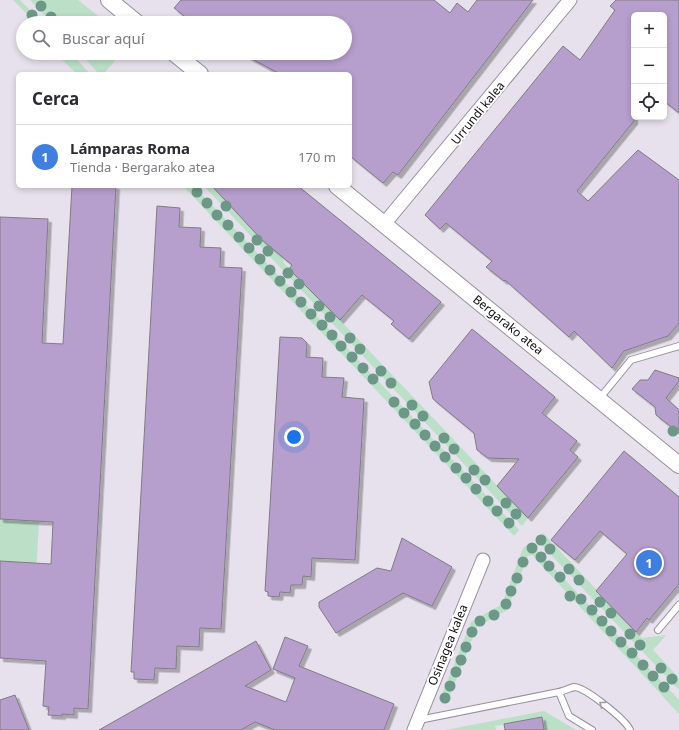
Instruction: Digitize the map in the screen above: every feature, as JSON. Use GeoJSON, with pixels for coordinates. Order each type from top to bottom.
{"type":"FeatureCollection","features":[{"type":"Feature","properties":{"kind":"street"},"geometry":{"type":"LineString","coordinates":[[109,0],[128,16]]}},
{"type":"Feature","properties":{"kind":"street","name":"Urrundi kalea"},"geometry":{"type":"LineString","coordinates":[[384,224],[570,0]]}},
{"type":"Feature","properties":{"kind":"street"},"geometry":{"type":"LineString","coordinates":[[183,60],[198,72]]}},
{"type":"Feature","properties":{"kind":"street","name":"Bergarako atea"},"geometry":{"type":"LineString","coordinates":[[339,188],[679,465]]}},
{"type":"Feature","properties":{"kind":"street","name":"Osinagea kalea"},"geometry":{"type":"LineString","coordinates":[[416,725],[483,560]]}},
{"type":"Feature","properties":{"kind":"lane"},"geometry":{"type":"LineString","coordinates":[[599,399],[631,360],[679,346]]}},
{"type":"Feature","properties":{"kind":"lane"},"geometry":{"type":"LineString","coordinates":[[658,630],[679,605]]}},
{"type":"Feature","properties":{"kind":"lane"},"geometry":{"type":"LineString","coordinates":[[416,725],[559,692],[574,687],[583,689],[619,716],[630,730]]}},
{"type":"Feature","properties":{"kind":"lane"},"geometry":{"type":"LineString","coordinates":[[559,692],[569,716],[592,730]]}},
{"type":"Feature","properties":{"kind":"green space"},"geometry":{"type":"Polygon","coordinates":[[[13,0],[20,0],[36,16],[29,16],[13,0]]]}},
{"type":"Feature","properties":{"kind":"green space"},"geometry":{"type":"Polygon","coordinates":[[[30,0],[78,0],[98,16],[45,16],[30,0]]]}},
{"type":"Feature","properties":{"kind":"green space"},"geometry":{"type":"Polygon","coordinates":[[[62,60],[77,60],[88,72],[75,72],[62,60]]]}},
{"type":"Feature","properties":{"kind":"green space"},"geometry":{"type":"Polygon","coordinates":[[[86,60],[116,60],[105,72],[97,72],[86,60]]]}},
{"type":"Feature","properties":{"kind":"green space"},"geometry":{"type":"Polygon","coordinates":[[[185,188],[196,188],[519,530],[514,536],[185,188]]]}},
{"type":"Feature","properties":{"kind":"green space"},"geometry":{"type":"Polygon","coordinates":[[[206,188],[214,188],[262,240],[282,256],[284,263],[528,518],[522,526],[206,188]]]}},
{"type":"Feature","properties":{"kind":"green space"},"geometry":{"type":"Polygon","coordinates":[[[0,519],[39,521],[33,627],[0,561],[0,519]]]}},
{"type":"Feature","properties":{"kind":"green space"},"geometry":{"type":"Polygon","coordinates":[[[543,533],[642,638],[666,635],[653,650],[679,678],[679,690],[537,540],[543,533]]]}},
{"type":"Feature","properties":{"kind":"green space"},"geometry":{"type":"Polygon","coordinates":[[[529,544],[532,545],[679,700],[679,714],[532,555],[528,556],[507,610],[477,627],[448,700],[440,699],[471,622],[502,604],[523,548],[529,544]]]}},
{"type":"Feature","properties":{"kind":"green space"},"geometry":{"type":"Polygon","coordinates":[[[544,711],[576,730],[544,730],[542,717],[495,726],[496,730],[446,730],[544,711]]]}},
{"type":"Feature","properties":{"kind":"building"},"geometry":{"type":"Polygon","coordinates":[[[181,0],[434,0],[450,13],[457,3],[468,12],[477,0],[533,0],[398,175],[393,172],[383,183],[352,158],[352,72],[276,72],[254,60],[352,60],[352,16],[184,16],[174,8],[181,0]]]}},
{"type":"Feature","properties":{"kind":"building"},"geometry":{"type":"Polygon","coordinates":[[[616,0],[679,0],[679,113],[667,103],[667,12],[631,12],[631,120],[634,121],[577,191],[588,201],[638,150],[679,180],[679,323],[668,336],[624,351],[612,368],[574,331],[569,337],[505,280],[504,281],[486,267],[492,261],[446,223],[440,229],[425,215],[563,46],[580,60],[615,10],[610,6],[616,0]]]}},
{"type":"Feature","properties":{"kind":"building"},"geometry":{"type":"Polygon","coordinates":[[[72,188],[116,188],[88,709],[74,708],[74,715],[62,714],[62,716],[48,715],[49,707],[43,706],[46,661],[0,658],[0,561],[51,564],[53,522],[0,519],[0,217],[48,219],[42,343],[63,344],[72,188]]]}},
{"type":"Feature","properties":{"kind":"building"},"geometry":{"type":"Polygon","coordinates":[[[214,188],[300,188],[441,302],[409,339],[391,324],[394,321],[362,295],[340,320],[289,269],[292,265],[262,240],[214,188]]]}},
{"type":"Feature","properties":{"kind":"building"},"geometry":{"type":"Polygon","coordinates":[[[157,206],[180,208],[179,227],[201,228],[200,247],[221,248],[220,267],[242,268],[221,629],[200,628],[199,647],[177,646],[176,669],[155,668],[154,680],[134,679],[134,672],[131,672],[157,206]]]}},
{"type":"Feature","properties":{"kind":"building"},"geometry":{"type":"Polygon","coordinates":[[[472,329],[555,397],[542,413],[577,441],[570,450],[578,457],[528,518],[497,486],[519,459],[488,458],[477,450],[474,433],[433,399],[429,382],[472,329]]]}},
{"type":"Feature","properties":{"kind":"building"},"geometry":{"type":"Polygon","coordinates":[[[280,337],[302,338],[307,343],[306,357],[323,358],[322,377],[344,378],[342,397],[364,399],[355,560],[312,558],[311,577],[303,576],[302,585],[291,585],[290,593],[280,592],[279,597],[268,596],[268,592],[265,591],[280,337]]]}},
{"type":"Feature","properties":{"kind":"building"},"geometry":{"type":"Polygon","coordinates":[[[655,370],[679,378],[679,381],[666,398],[679,410],[679,433],[656,415],[655,407],[632,389],[640,380],[648,380],[655,370]]]}},
{"type":"Feature","properties":{"kind":"building"},"geometry":{"type":"Polygon","coordinates":[[[624,451],[679,497],[679,584],[649,620],[647,618],[636,632],[596,591],[627,554],[600,531],[575,560],[551,540],[624,451]]]}},
{"type":"Feature","properties":{"kind":"building"},"geometry":{"type":"Polygon","coordinates":[[[402,538],[452,567],[432,606],[403,593],[336,633],[319,607],[319,602],[377,568],[391,571],[402,538]]]}},
{"type":"Feature","properties":{"kind":"building"},"geometry":{"type":"Polygon","coordinates":[[[285,637],[308,646],[299,666],[394,704],[384,730],[275,730],[255,722],[241,730],[99,730],[256,641],[271,670],[245,686],[286,702],[295,678],[273,669],[285,637]]]}},
{"type":"Feature","properties":{"kind":"building"},"geometry":{"type":"Polygon","coordinates":[[[15,695],[29,730],[0,730],[0,700],[15,695]]]}},
{"type":"Feature","properties":{"kind":"building"},"geometry":{"type":"Polygon","coordinates":[[[542,717],[544,730],[505,730],[504,724],[542,717]]]}},
{"type":"Feature","properties":{"kind":"place","name":"Lámparas Roma"},"geometry":{"type":"Point","coordinates":[649,563]}}]}
